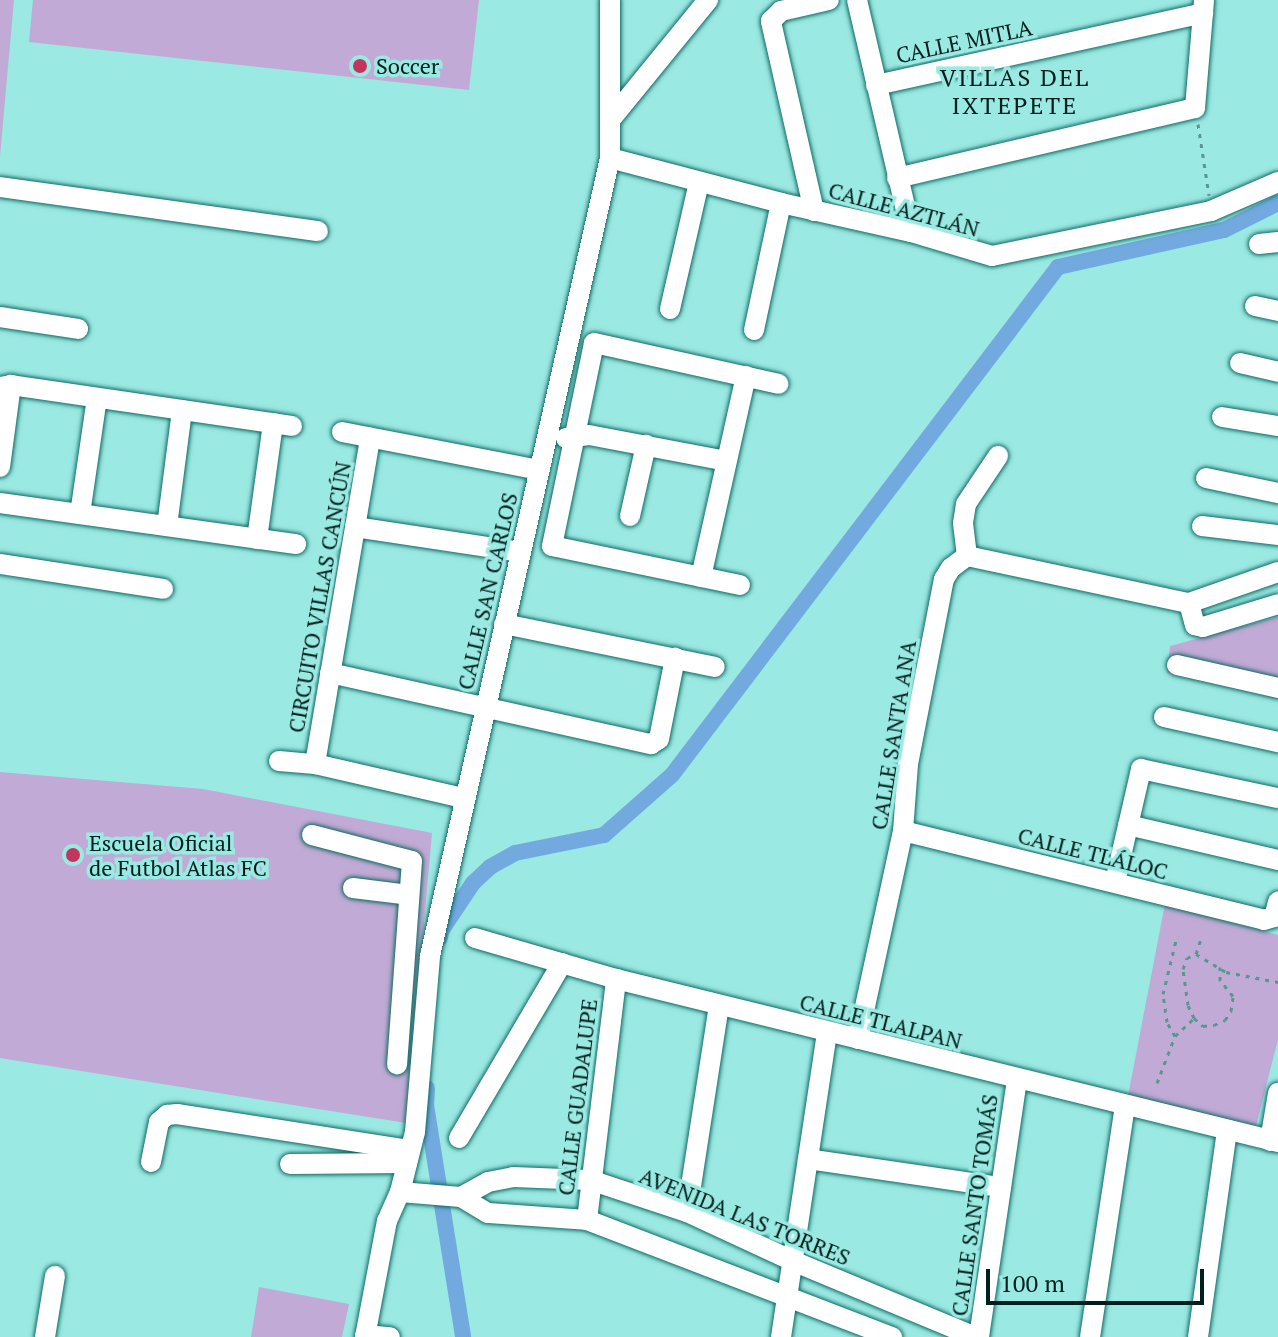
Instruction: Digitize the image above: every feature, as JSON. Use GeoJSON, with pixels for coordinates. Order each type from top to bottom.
{"type":"FeatureCollection","features":[{"type":"Feature","properties":{"kind":"street","name":"CALLE SAN CARLOS"},"geometry":{"type":"LineString","coordinates":[[365,1336],[387,1221],[400,1192],[409,1156],[430,956],[504,624],[512,550],[532,468],[549,425],[610,158],[610,0]]}},
{"type":"Feature","properties":{"kind":"street"},"geometry":{"type":"LineString","coordinates":[[611,119],[708,0]]}},
{"type":"Feature","properties":{"kind":"street"},"geometry":{"type":"LineString","coordinates":[[814,211],[771,26],[773,16],[829,0]]}},
{"type":"Feature","properties":{"kind":"street"},"geometry":{"type":"LineString","coordinates":[[857,0],[911,232]]}},
{"type":"Feature","properties":{"kind":"street"},"geometry":{"type":"LineString","coordinates":[[897,178],[1195,108],[1203,6]]}},
{"type":"Feature","properties":{"kind":"street","name":"CALLE MITLA"},"geometry":{"type":"LineString","coordinates":[[876,85],[1203,6]]}},
{"type":"Feature","properties":{"kind":"street","name":"CALLE AZTLÁN"},"geometry":{"type":"LineString","coordinates":[[610,158],[781,203],[911,232],[980,254],[1005,255],[1211,211],[1278,182]]}},
{"type":"Feature","properties":{"kind":"street"},"geometry":{"type":"LineString","coordinates":[[670,309],[699,182]]}},
{"type":"Feature","properties":{"kind":"street"},"geometry":{"type":"LineString","coordinates":[[10,189],[318,231]]}},
{"type":"Feature","properties":{"kind":"street"},"geometry":{"type":"LineString","coordinates":[[754,330],[781,203]]}},
{"type":"Feature","properties":{"kind":"street"},"geometry":{"type":"LineString","coordinates":[[1255,306],[1278,311]]}},
{"type":"Feature","properties":{"kind":"street"},"geometry":{"type":"LineString","coordinates":[[0,317],[78,329]]}},
{"type":"Feature","properties":{"kind":"street"},"geometry":{"type":"LineString","coordinates":[[740,585],[552,546],[580,432],[594,343],[779,384]]}},
{"type":"Feature","properties":{"kind":"street"},"geometry":{"type":"LineString","coordinates":[[1240,363],[1278,372]]}},
{"type":"Feature","properties":{"kind":"street"},"geometry":{"type":"LineString","coordinates":[[701,577],[746,376]]}},
{"type":"Feature","properties":{"kind":"street"},"geometry":{"type":"LineString","coordinates":[[0,467],[5,386],[282,425],[257,539]]}},
{"type":"Feature","properties":{"kind":"street"},"geometry":{"type":"LineString","coordinates":[[80,514],[97,398]]}},
{"type":"Feature","properties":{"kind":"street"},"geometry":{"type":"LineString","coordinates":[[167,526],[182,410]]}},
{"type":"Feature","properties":{"kind":"street"},"geometry":{"type":"LineString","coordinates":[[1222,417],[1278,426]]}},
{"type":"Feature","properties":{"kind":"street"},"geometry":{"type":"LineString","coordinates":[[549,425],[727,461]]}},
{"type":"Feature","properties":{"kind":"street"},"geometry":{"type":"LineString","coordinates":[[342,432],[532,468]]}},
{"type":"Feature","properties":{"kind":"street","name":"CIRCUITO VILLAS CANCÚN"},"geometry":{"type":"LineString","coordinates":[[315,764],[370,438]]}},
{"type":"Feature","properties":{"kind":"street"},"geometry":{"type":"LineString","coordinates":[[630,516],[646,445]]}},
{"type":"Feature","properties":{"kind":"street"},"geometry":{"type":"LineString","coordinates":[[998,456],[966,504],[967,556],[1189,603],[1278,572]]}},
{"type":"Feature","properties":{"kind":"street"},"geometry":{"type":"LineString","coordinates":[[1206,478],[1278,493]]}},
{"type":"Feature","properties":{"kind":"street"},"geometry":{"type":"LineString","coordinates":[[0,503],[296,544]]}},
{"type":"Feature","properties":{"kind":"street"},"geometry":{"type":"LineString","coordinates":[[1202,526],[1278,535]]}},
{"type":"Feature","properties":{"kind":"street"},"geometry":{"type":"LineString","coordinates":[[355,527],[512,550]]}},
{"type":"Feature","properties":{"kind":"street","name":"CALLE SANTA ANA"},"geometry":{"type":"LineString","coordinates":[[858,1039],[903,831],[908,764],[944,579],[951,568],[967,556]]}},
{"type":"Feature","properties":{"kind":"street"},"geometry":{"type":"LineString","coordinates":[[0,564],[163,589]]}},
{"type":"Feature","properties":{"kind":"street"},"geometry":{"type":"LineString","coordinates":[[1189,603],[1195,625],[1203,627],[1278,604]]}},
{"type":"Feature","properties":{"kind":"street"},"geometry":{"type":"LineString","coordinates":[[504,624],[715,667]]}},
{"type":"Feature","properties":{"kind":"street"},"geometry":{"type":"LineString","coordinates":[[330,673],[654,744],[659,739],[675,658]]}},
{"type":"Feature","properties":{"kind":"street"},"geometry":{"type":"LineString","coordinates":[[1177,665],[1278,688]]}},
{"type":"Feature","properties":{"kind":"street"},"geometry":{"type":"LineString","coordinates":[[1164,717],[1278,742]]}},
{"type":"Feature","properties":{"kind":"street"},"geometry":{"type":"LineString","coordinates":[[279,761],[315,764],[464,798]]}},
{"type":"Feature","properties":{"kind":"street"},"geometry":{"type":"LineString","coordinates":[[1115,882],[1141,769],[1278,798]]}},
{"type":"Feature","properties":{"kind":"street"},"geometry":{"type":"LineString","coordinates":[[1128,825],[1278,860]]}},
{"type":"Feature","properties":{"kind":"street","name":"CALLE TLÁLOC"},"geometry":{"type":"LineString","coordinates":[[903,831],[1115,882],[1275,910]]}},
{"type":"Feature","properties":{"kind":"street"},"geometry":{"type":"LineString","coordinates":[[312,835],[449,869]]}},
{"type":"Feature","properties":{"kind":"street"},"geometry":{"type":"LineString","coordinates":[[397,1064],[412,861]]}},
{"type":"Feature","properties":{"kind":"street"},"geometry":{"type":"LineString","coordinates":[[353,888],[409,895]]}},
{"type":"Feature","properties":{"kind":"street","name":"CALLE TLALPAN"},"geometry":{"type":"LineString","coordinates":[[475,938],[616,979],[1274,1142]]}},
{"type":"Feature","properties":{"kind":"street"},"geometry":{"type":"LineString","coordinates":[[459,1138],[562,963]]}},
{"type":"Feature","properties":{"kind":"street","name":"CALLE GUADALUPE"},"geometry":{"type":"LineString","coordinates":[[587,1220],[616,979]]}},
{"type":"Feature","properties":{"kind":"street"},"geometry":{"type":"LineString","coordinates":[[687,1212],[719,1005]]}},
{"type":"Feature","properties":{"kind":"street"},"geometry":{"type":"LineString","coordinates":[[781,1337],[827,1032]]}},
{"type":"Feature","properties":{"kind":"street","name":"CALLE SANTO TOMÁS"},"geometry":{"type":"LineString","coordinates":[[978,1337],[1017,1079]]}},
{"type":"Feature","properties":{"kind":"street"},"geometry":{"type":"LineString","coordinates":[[1274,1142],[1278,1093]]}},
{"type":"Feature","properties":{"kind":"street"},"geometry":{"type":"LineString","coordinates":[[1090,1337],[1125,1105]]}},
{"type":"Feature","properties":{"kind":"street"},"geometry":{"type":"LineString","coordinates":[[151,1162],[159,1122],[167,1115],[177,1114],[409,1156]]}},
{"type":"Feature","properties":{"kind":"street"},"geometry":{"type":"LineString","coordinates":[[1198,1337],[1227,1130]]}},
{"type":"Feature","properties":{"kind":"street"},"geometry":{"type":"LineString","coordinates":[[290,1164],[409,1156]]}},
{"type":"Feature","properties":{"kind":"street"},"geometry":{"type":"LineString","coordinates":[[808,1159],[1001,1187]]}},
{"type":"Feature","properties":{"kind":"street","name":"AVENIDA LAS TORRES"},"geometry":{"type":"LineString","coordinates":[[454,1196],[488,1182],[513,1177],[590,1180],[687,1212],[793,1261],[978,1337]]}},
{"type":"Feature","properties":{"kind":"street"},"geometry":{"type":"LineString","coordinates":[[488,1182],[488,1213]]}},
{"type":"Feature","properties":{"kind":"street"},"geometry":{"type":"LineString","coordinates":[[400,1192],[454,1196],[488,1213],[587,1220],[788,1294],[892,1337]]}},
{"type":"Feature","properties":{"kind":"street"},"geometry":{"type":"LineString","coordinates":[[45,1337],[55,1276]]}},
{"type":"Feature","properties":{"kind":"street"},"geometry":{"type":"LineString","coordinates":[[365,1336],[390,1337]]}},
{"type":"Feature","properties":{"kind":"path"},"geometry":{"type":"LineString","coordinates":[[1195,108],[1211,211]]}},
{"type":"Feature","properties":{"kind":"path"},"geometry":{"type":"LineString","coordinates":[[1175,1036],[1167,1022],[1163,994],[1177,936]]}},
{"type":"Feature","properties":{"kind":"path"},"geometry":{"type":"LineString","coordinates":[[1202,936],[1196,954],[1187,958],[1183,969],[1188,1005],[1194,1018],[1203,1026],[1225,1020],[1231,1011],[1233,996],[1220,980],[1220,967]]}},
{"type":"Feature","properties":{"kind":"path"},"geometry":{"type":"LineString","coordinates":[[1196,954],[1226,972],[1278,982]]}},
{"type":"Feature","properties":{"kind":"path"},"geometry":{"type":"LineString","coordinates":[[1157,1083],[1175,1036],[1194,1018]]}},
{"type":"Feature","properties":{"kind":"shaded area"},"geometry":{"type":"Polygon","coordinates":[[[0,0],[14,0],[0,156],[0,0]]]}},
{"type":"Feature","properties":{"kind":"shaded area","name":"Soccer"},"geometry":{"type":"Polygon","coordinates":[[[33,0],[479,0],[469,90],[29,42],[33,0]]]}},
{"type":"Feature","properties":{"kind":"shaded area"},"geometry":{"type":"Polygon","coordinates":[[[1278,617],[1278,699],[1167,673],[1170,646],[1278,617]]]}},
{"type":"Feature","properties":{"kind":"shaded area"},"geometry":{"type":"Polygon","coordinates":[[[0,772],[203,789],[432,833],[406,1123],[0,1058],[0,772]]]}},
{"type":"Feature","properties":{"kind":"shaded area"},"geometry":{"type":"Polygon","coordinates":[[[1165,904],[1278,935],[1278,1039],[1255,1130],[1127,1101],[1165,904]]]}},
{"type":"Feature","properties":{"kind":"shaded area"},"geometry":{"type":"Polygon","coordinates":[[[259,1287],[349,1304],[342,1337],[251,1337],[259,1287]]]}},
{"type":"Feature","properties":{"kind":"waterway"},"geometry":{"type":"LineString","coordinates":[[440,938],[441,931],[473,883],[490,867],[515,853],[604,835],[672,775],[1058,267],[1224,230],[1278,203]]}},
{"type":"Feature","properties":{"kind":"waterway"},"geometry":{"type":"LineString","coordinates":[[427,1088],[426,1105],[463,1337]]}},
{"type":"Feature","properties":{"kind":"place","name":"Soccer"},"geometry":{"type":"Point","coordinates":[360,66]}},
{"type":"Feature","properties":{"kind":"place","name":"Escuela Oficial de Futbol Atlas FC"},"geometry":{"type":"Point","coordinates":[73,855]}},
{"type":"Feature","properties":{"kind":"district","name":"VILLAS DEL IXTEPETE"},"geometry":{"type":"Point","coordinates":[1015,92]}}]}
